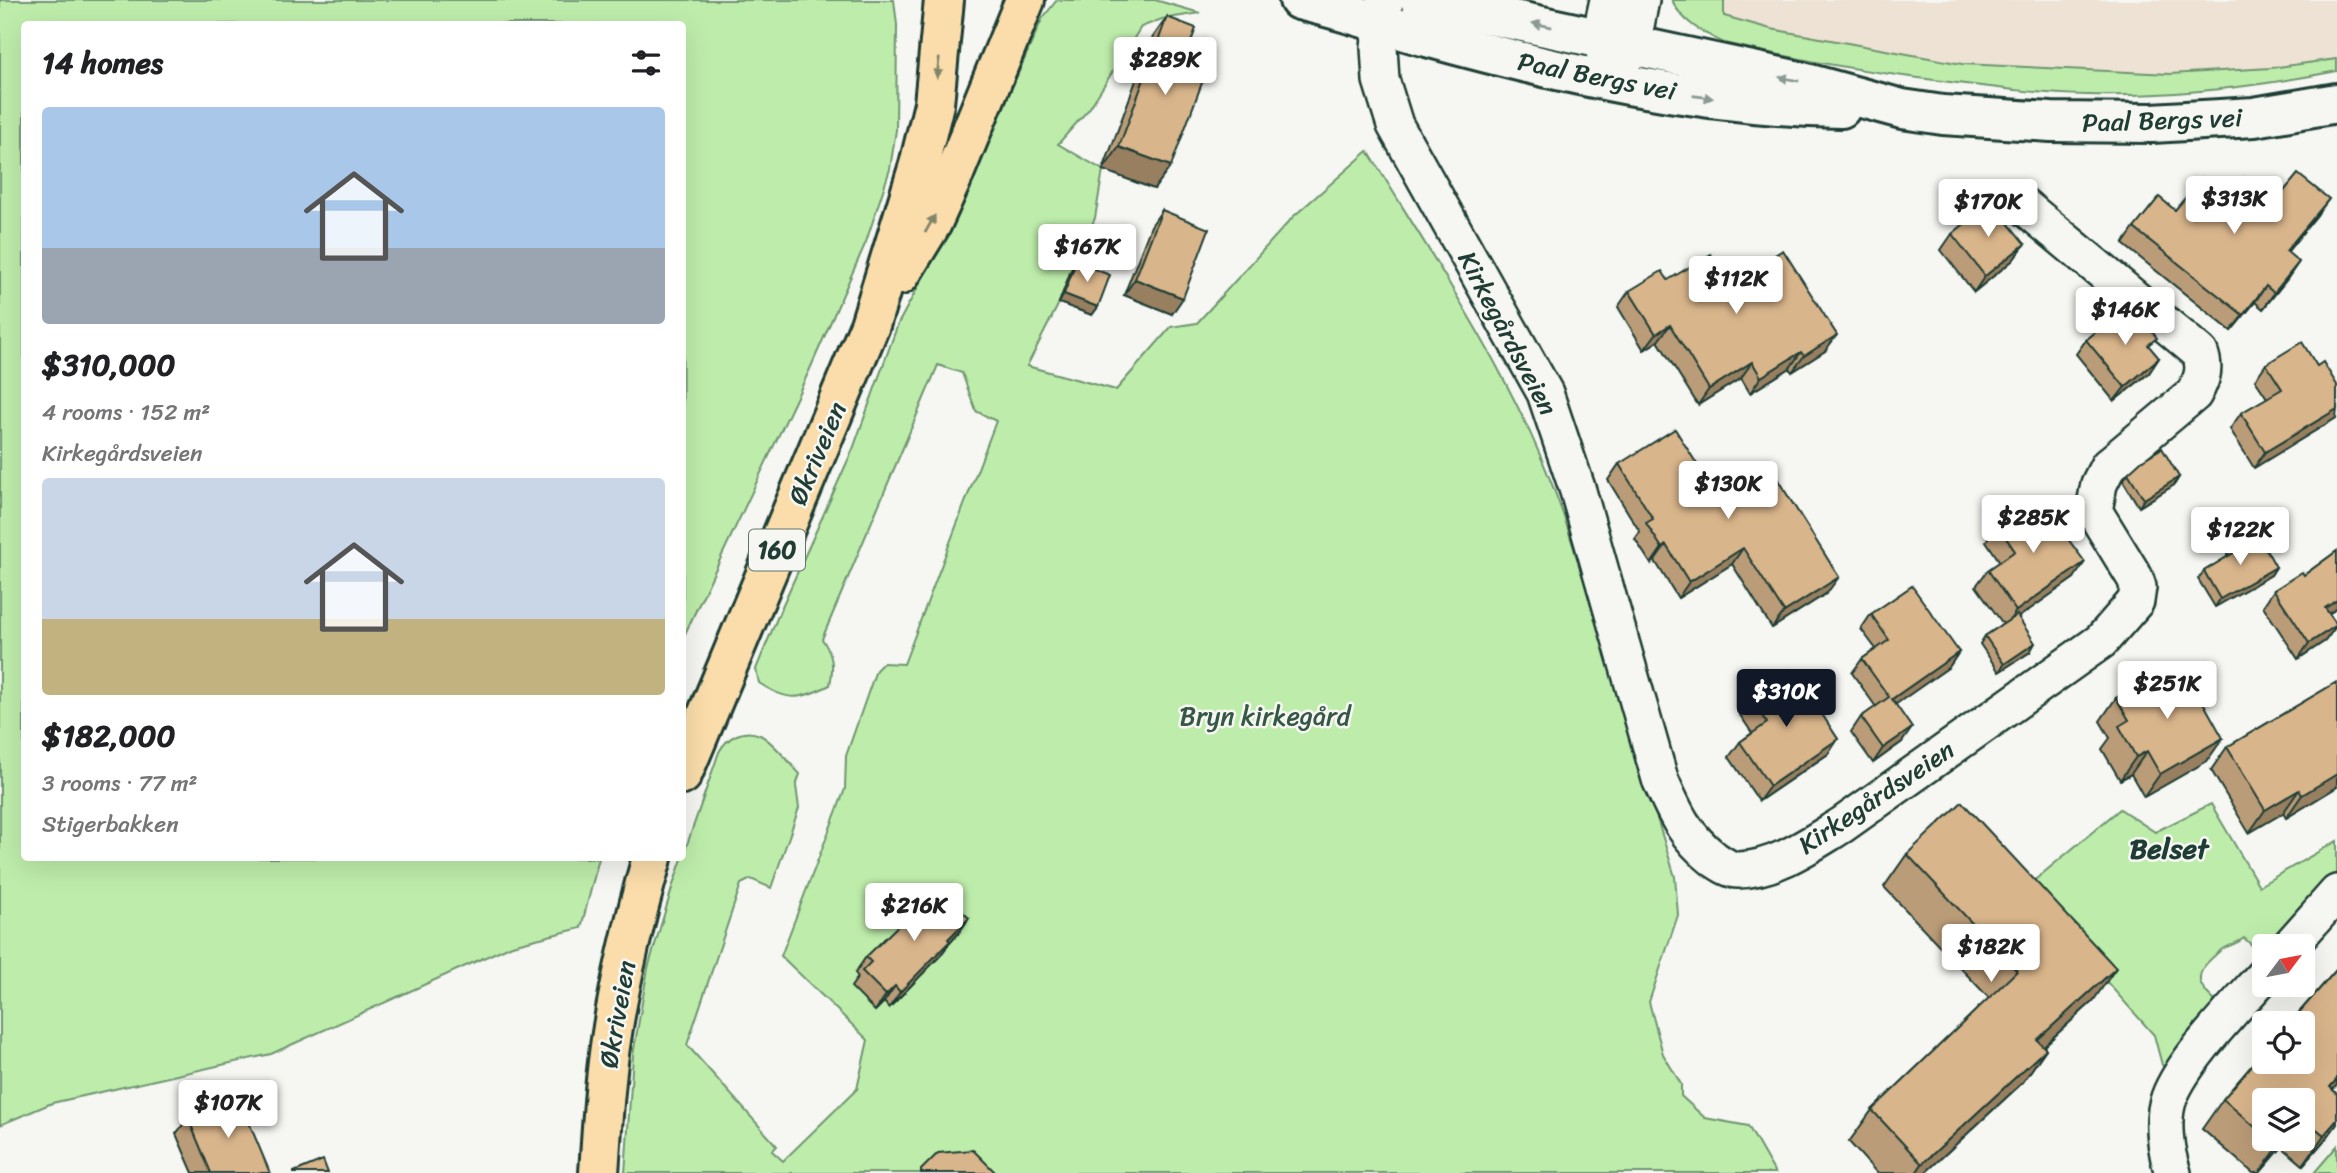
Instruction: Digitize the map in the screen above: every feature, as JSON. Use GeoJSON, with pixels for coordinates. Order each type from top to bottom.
{"type":"FeatureCollection","features":[{"type":"Feature","properties":{"kind":"main road","name":"Økriveien"},"geometry":{"type":"LineString","coordinates":[[686,765],[870,325],[919,165],[934,104],[944,0]]}},
{"type":"Feature","properties":{"kind":"main road","name":"Økriveien"},"geometry":{"type":"LineString","coordinates":[[870,325],[932,223],[1025,0]]}},
{"type":"Feature","properties":{"kind":"main road","name":"Økriveien"},"geometry":{"type":"LineString","coordinates":[[599,1173],[611,1040],[636,915],[651,861]]}},
{"type":"Feature","properties":{"kind":"street","name":"Paal Bergs vei"},"geometry":{"type":"LineString","coordinates":[[1299,0],[1383,11],[1520,62],[1695,96],[1798,107],[1902,108]]}},
{"type":"Feature","properties":{"kind":"street","name":"Paal Bergs vei"},"geometry":{"type":"LineString","coordinates":[[1420,0],[1799,81],[1902,108],[1943,115],[2051,122],[2152,123],[2254,117],[2337,103]]}},
{"type":"Feature","properties":{"kind":"street"},"geometry":{"type":"LineString","coordinates":[[1608,0],[1616,41],[1611,80]]}},
{"type":"Feature","properties":{"kind":"street"},"geometry":{"type":"LineString","coordinates":[[1616,41],[1641,0]]}},
{"type":"Feature","properties":{"kind":"street","name":"Kirkegårdsveien"},"geometry":{"type":"LineString","coordinates":[[1383,11],[1379,47],[1381,80],[1395,125],[1545,393],[1578,491],[1660,779],[1689,836],[1719,862],[1735,870],[1776,861],[1805,848],[1842,825],[2101,641],[2136,601],[2138,587],[2135,578],[2094,511],[2099,484],[2108,466],[2194,394],[2202,379],[2204,364],[2200,353],[2019,202]]}},
{"type":"Feature","properties":{"kind":"street"},"geometry":{"type":"LineString","coordinates":[[2301,934],[2337,893]]}},
{"type":"Feature","properties":{"kind":"street"},"geometry":{"type":"LineString","coordinates":[[2173,1173],[2165,1128],[2169,1098],[2184,1070],[2252,989]]}},
{"type":"Feature","properties":{"kind":"shaded area"},"geometry":{"type":"Polygon","coordinates":[[[1724,0],[2337,0],[2337,59],[2271,68],[2170,74],[1962,64],[1771,29],[1723,16],[1724,0]]]}},
{"type":"Feature","properties":{"kind":"green space"},"geometry":{"type":"Polygon","coordinates":[[[0,0],[894,0],[897,25],[896,130],[890,169],[866,242],[810,369],[686,632],[686,21],[21,21],[21,861],[598,861],[581,928],[512,945],[271,1054],[52,1103],[0,1125],[0,0]]]}},
{"type":"Feature","properties":{"kind":"green space","name":"Bryn kirkegård"},"geometry":{"type":"Polygon","coordinates":[[[1057,0],[1155,0],[1200,13],[1162,19],[1141,27],[1089,109],[1058,144],[1103,170],[1095,218],[1059,303],[1027,366],[1116,390],[1171,327],[1197,323],[1294,216],[1368,151],[1504,380],[1528,427],[1567,526],[1675,877],[1678,915],[1649,1002],[1663,1054],[1681,1084],[1681,1096],[1705,1118],[1748,1126],[1775,1173],[625,1173],[633,1055],[648,968],[681,861],[686,861],[686,847],[719,752],[726,742],[742,733],[754,733],[765,738],[800,774],[796,786],[799,808],[771,888],[751,879],[741,884],[687,1045],[777,1146],[772,1151],[783,1161],[857,1089],[868,1040],[781,956],[845,789],[846,756],[876,670],[883,663],[904,664],[996,421],[976,411],[962,373],[938,365],[822,639],[832,661],[830,685],[802,696],[786,696],[759,683],[756,669],[853,449],[898,324],[953,222],[1042,19],[1057,0]]]}},
{"type":"Feature","properties":{"kind":"green space"},"geometry":{"type":"Polygon","coordinates":[[[1672,0],[1724,0],[1724,16],[1771,29],[1962,64],[2170,74],[2271,68],[2337,59],[2337,71],[2275,82],[2182,93],[2088,95],[2019,90],[1865,70],[1724,43],[1687,21],[1672,0]]]}},
{"type":"Feature","properties":{"kind":"green space"},"geometry":{"type":"Polygon","coordinates":[[[2211,804],[2259,886],[2337,841],[2337,873],[2288,925],[2277,934],[2252,934],[2252,945],[2244,938],[2222,949],[2205,966],[2201,972],[2201,983],[2219,1005],[2171,1073],[2162,1065],[2154,1035],[2024,889],[2120,809],[2155,832],[2211,804]]]}},
{"type":"Feature","properties":{"kind":"green space"},"geometry":{"type":"Polygon","coordinates":[[[2337,1146],[2337,1173],[2314,1173],[2337,1146]]]}},
{"type":"Feature","properties":{"kind":"building"},"geometry":{"type":"Polygon","coordinates":[[[1167,17],[1196,28],[1183,64],[1206,72],[1171,166],[1119,147],[1167,17]]]}},
{"type":"Feature","properties":{"kind":"building"},"geometry":{"type":"Polygon","coordinates":[[[2298,174],[2329,199],[2286,251],[2299,262],[2274,293],[2266,286],[2243,315],[2134,228],[2159,197],[2175,210],[2202,178],[2227,199],[2244,178],[2275,202],[2298,174]]]}},
{"type":"Feature","properties":{"kind":"building"},"geometry":{"type":"Polygon","coordinates":[[[1991,202],[2025,244],[1985,276],[1952,234],[1991,202]]]}},
{"type":"Feature","properties":{"kind":"building"},"geometry":{"type":"Polygon","coordinates":[[[1162,210],[1209,229],[1183,298],[1135,279],[1162,210]]]}},
{"type":"Feature","properties":{"kind":"building"},"geometry":{"type":"Polygon","coordinates":[[[1783,250],[1837,335],[1804,356],[1801,352],[1761,377],[1752,362],[1709,389],[1670,325],[1656,334],[1629,291],[1662,271],[1668,280],[1711,254],[1729,284],[1783,250]]]}},
{"type":"Feature","properties":{"kind":"building"},"geometry":{"type":"Polygon","coordinates":[[[1076,262],[1110,275],[1098,307],[1064,294],[1076,262]]]}},
{"type":"Feature","properties":{"kind":"building"},"geometry":{"type":"Polygon","coordinates":[[[2121,311],[2128,320],[2137,312],[2157,338],[2148,345],[2159,358],[2125,387],[2086,340],[2121,311]]]}},
{"type":"Feature","properties":{"kind":"building"},"geometry":{"type":"Polygon","coordinates":[[[2302,342],[2317,366],[2323,362],[2337,385],[2337,409],[2265,452],[2241,413],[2282,389],[2266,364],[2302,342]]]}},
{"type":"Feature","properties":{"kind":"building"},"geometry":{"type":"Polygon","coordinates":[[[1675,429],[1715,493],[1766,461],[1839,577],[1784,612],[1743,548],[1689,582],[1666,545],[1662,548],[1646,523],[1653,519],[1619,464],[1675,429]]]}},
{"type":"Feature","properties":{"kind":"building"},"geometry":{"type":"Polygon","coordinates":[[[2162,448],[2179,477],[2144,499],[2128,473],[2162,448]]]}},
{"type":"Feature","properties":{"kind":"building"},"geometry":{"type":"Polygon","coordinates":[[[2037,497],[2085,562],[2016,611],[1988,570],[2015,551],[1997,525],[2037,497]]]}},
{"type":"Feature","properties":{"kind":"building"},"geometry":{"type":"Polygon","coordinates":[[[2257,533],[2276,567],[2220,599],[2204,571],[2235,552],[2232,547],[2257,533]]]}},
{"type":"Feature","properties":{"kind":"building"},"geometry":{"type":"Polygon","coordinates":[[[2337,551],[2337,600],[2325,608],[2337,625],[2309,643],[2274,590],[2302,572],[2304,575],[2337,551]]]}},
{"type":"Feature","properties":{"kind":"building"},"geometry":{"type":"Polygon","coordinates":[[[1912,586],[1959,652],[1892,699],[1912,728],[1883,748],[1861,717],[1889,697],[1862,659],[1889,640],[1871,614],[1912,586]]]}},
{"type":"Feature","properties":{"kind":"building"},"geometry":{"type":"Polygon","coordinates":[[[2017,615],[2035,643],[2004,664],[1985,636],[2017,615]]]}},
{"type":"Feature","properties":{"kind":"building"},"geometry":{"type":"Polygon","coordinates":[[[2170,668],[2184,692],[2194,686],[2223,738],[2160,774],[2147,751],[2136,757],[2119,726],[2129,720],[2116,698],[2170,668]]]}},
{"type":"Feature","properties":{"kind":"building"},"geometry":{"type":"Polygon","coordinates":[[[1789,670],[1807,696],[1809,694],[1838,739],[1770,786],[1740,742],[1767,723],[1749,697],[1789,670]]]}},
{"type":"Feature","properties":{"kind":"building"},"geometry":{"type":"Polygon","coordinates":[[[2337,682],[2337,774],[2302,795],[2299,790],[2265,810],[2227,747],[2337,682]]]}},
{"type":"Feature","properties":{"kind":"building"},"geometry":{"type":"Polygon","coordinates":[[[1962,802],[2116,968],[2037,1040],[2046,1049],[1922,1164],[1872,1110],[2017,971],[1907,854],[1962,802]]]}},
{"type":"Feature","properties":{"kind":"building"},"geometry":{"type":"Polygon","coordinates":[[[939,889],[969,918],[900,992],[895,986],[886,995],[862,971],[871,962],[866,957],[939,889]]]}},
{"type":"Feature","properties":{"kind":"building"},"geometry":{"type":"Polygon","coordinates":[[[2337,969],[2337,1079],[2330,1087],[2337,1094],[2337,1120],[2324,1135],[2315,1128],[2315,1088],[2252,1088],[2252,1124],[2223,1099],[2252,1065],[2252,1074],[2315,1074],[2315,1011],[2300,1011],[2312,998],[2315,998],[2315,994],[2337,969]]]}},
{"type":"Feature","properties":{"kind":"building"},"geometry":{"type":"Polygon","coordinates":[[[238,1096],[270,1173],[211,1173],[188,1118],[238,1096]]]}},
{"type":"Feature","properties":{"kind":"building"},"geometry":{"type":"Polygon","coordinates":[[[973,1150],[996,1173],[921,1173],[938,1153],[973,1150]]]}},
{"type":"Feature","properties":{"kind":"building"},"geometry":{"type":"Polygon","coordinates":[[[323,1160],[328,1173],[294,1173],[294,1172],[323,1160]]]}},
{"type":"Feature","properties":{"kind":"district","name":"Belset"},"geometry":{"type":"Point","coordinates":[2169,848]}}]}
